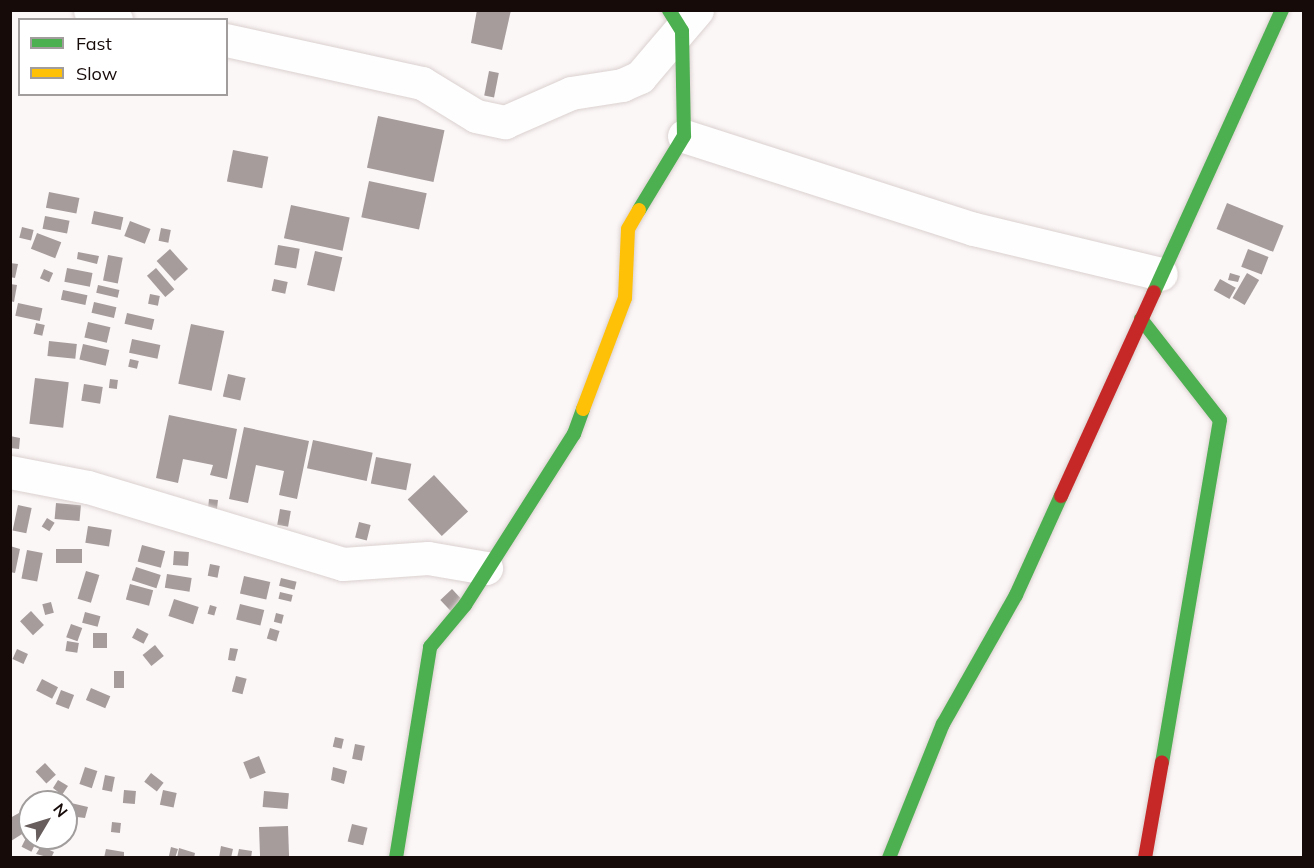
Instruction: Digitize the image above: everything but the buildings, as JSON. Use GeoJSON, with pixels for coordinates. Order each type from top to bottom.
{"type":"FeatureCollection","features":[{"type":"Feature","properties":{"kind":"street"},"geometry":{"type":"LineString","coordinates":[[90,10],[111,18]]}},
{"type":"Feature","properties":{"kind":"street"},"geometry":{"type":"LineString","coordinates":[[889,858],[943,724],[1016,595],[1282,10]]}},
{"type":"Feature","properties":{"kind":"street"},"geometry":{"type":"LineString","coordinates":[[228,40],[422,83],[476,116],[505,122],[571,93],[622,85],[640,76],[683,17]]}},
{"type":"Feature","properties":{"kind":"street"},"geometry":{"type":"LineString","coordinates":[[396,858],[430,647],[465,605],[486,568],[574,434],[625,298],[628,229],[684,136],[683,17]]}},
{"type":"Feature","properties":{"kind":"street"},"geometry":{"type":"LineString","coordinates":[[684,136],[974,229],[1161,274]]}},
{"type":"Feature","properties":{"kind":"street"},"geometry":{"type":"LineString","coordinates":[[1141,319],[1220,420],[1145,858]]}},
{"type":"Feature","properties":{"kind":"street"},"geometry":{"type":"LineString","coordinates":[[10,472],[87,487],[343,564],[428,558],[486,568]]}},
{"type":"Feature","properties":{"kind":"traffic: fast"},"geometry":{"type":"LineString","coordinates":[[639,210],[684,136],[682,31],[669,10]]}},
{"type":"Feature","properties":{"kind":"traffic: fast"},"geometry":{"type":"LineString","coordinates":[[1154,292],[1282,10]]}},
{"type":"Feature","properties":{"kind":"traffic: fast"},"geometry":{"type":"LineString","coordinates":[[1141,319],[1220,420],[1162,762]]}},
{"type":"Feature","properties":{"kind":"traffic: fast"},"geometry":{"type":"LineString","coordinates":[[396,858],[430,647],[465,605],[574,434],[583,409]]}},
{"type":"Feature","properties":{"kind":"traffic: fast"},"geometry":{"type":"LineString","coordinates":[[889,858],[943,724],[1016,595],[1061,496]]}},
{"type":"Feature","properties":{"kind":"traffic: slow"},"geometry":{"type":"LineString","coordinates":[[583,409],[625,298],[628,229],[639,210]]}},
{"type":"Feature","properties":{"kind":"traffic: jam"},"geometry":{"type":"LineString","coordinates":[[1061,496],[1154,292]]}},
{"type":"Feature","properties":{"kind":"traffic: jam"},"geometry":{"type":"LineString","coordinates":[[1145,858],[1162,762]]}}]}
